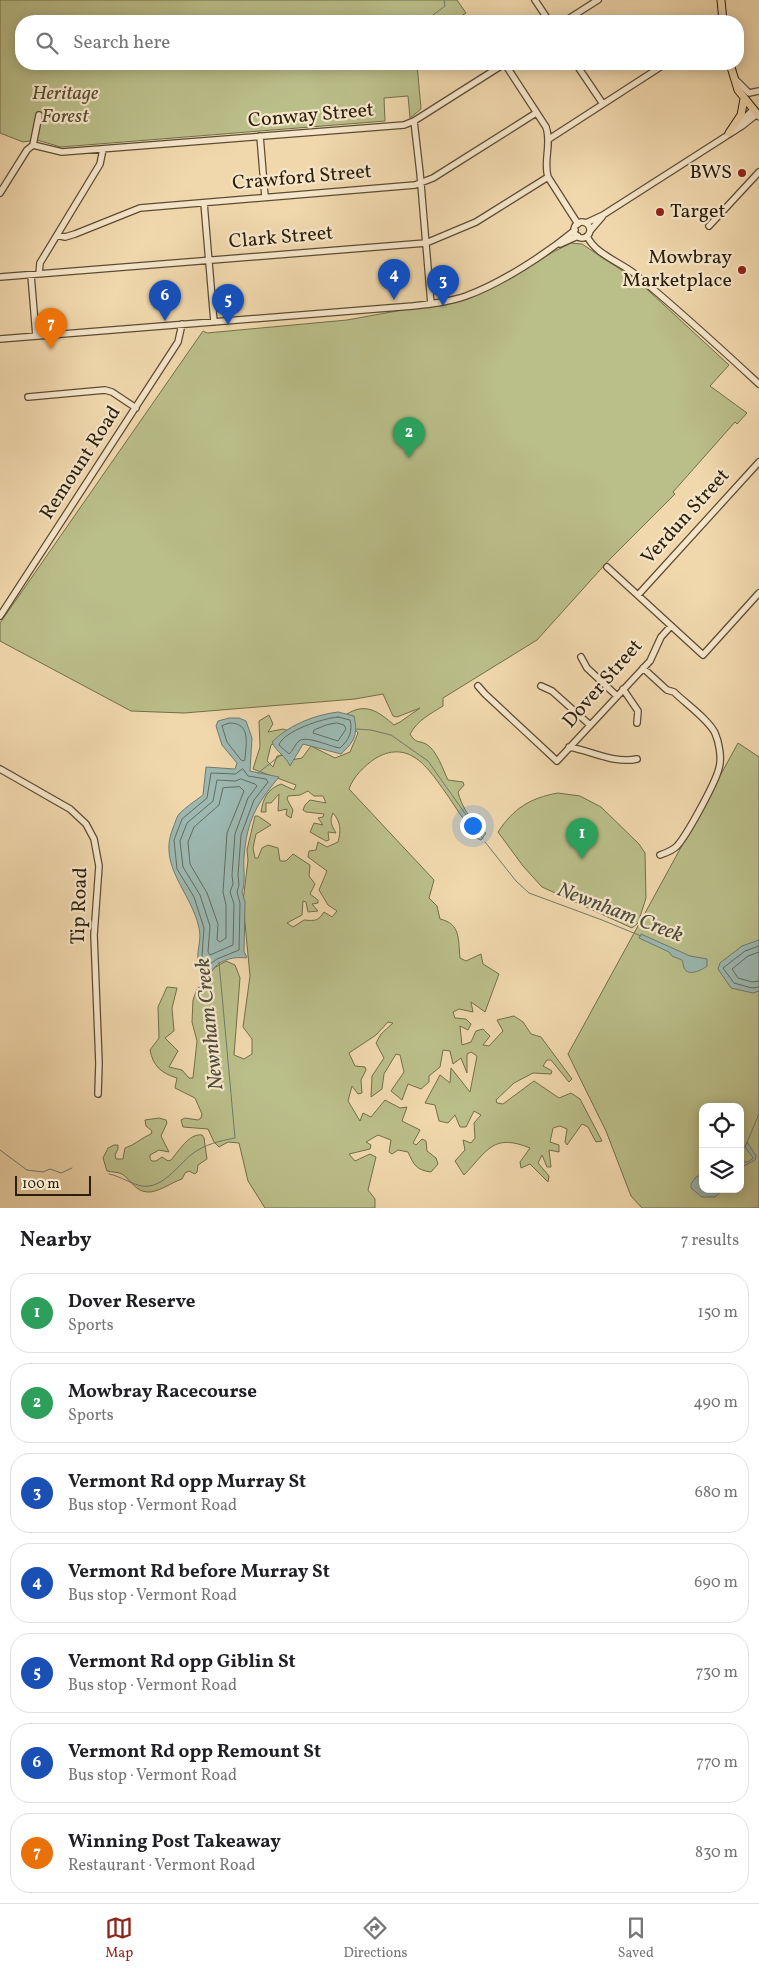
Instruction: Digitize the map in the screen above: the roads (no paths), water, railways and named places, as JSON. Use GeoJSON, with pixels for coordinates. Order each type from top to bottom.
{"type":"FeatureCollection","features":[{"type":"Feature","properties":{"kind":"main road"},"geometry":{"type":"LineString","coordinates":[[720,0],[723,15]]}},
{"type":"Feature","properties":{"kind":"main road"},"geometry":{"type":"LineString","coordinates":[[732,70],[744,99],[756,114]]}},
{"type":"Feature","properties":{"kind":"main road"},"geometry":{"type":"LineString","coordinates":[[727,135],[741,115],[744,99]]}},
{"type":"Feature","properties":{"kind":"street"},"geometry":{"type":"LineString","coordinates":[[535,0],[545,15]]}},
{"type":"Feature","properties":{"kind":"street"},"geometry":{"type":"LineString","coordinates":[[574,15],[598,0]]}},
{"type":"Feature","properties":{"kind":"street","name":"Conway Street"},"geometry":{"type":"LineString","coordinates":[[34,146],[58,152],[400,125],[414,121],[495,70]]}},
{"type":"Feature","properties":{"kind":"street"},"geometry":{"type":"LineString","coordinates":[[508,70],[546,127],[549,139],[546,169],[548,177],[578,224]]}},
{"type":"Feature","properties":{"kind":"street"},"geometry":{"type":"LineString","coordinates":[[580,70],[602,104]]}},
{"type":"Feature","properties":{"kind":"street"},"geometry":{"type":"LineString","coordinates":[[549,139],[656,70]]}},
{"type":"Feature","properties":{"kind":"street"},"geometry":{"type":"LineString","coordinates":[[733,76],[748,92],[753,94],[759,92]]}},
{"type":"Feature","properties":{"kind":"street","name":"Crawford Street"},"geometry":{"type":"LineString","coordinates":[[57,235],[64,237],[75,234],[140,208],[421,184],[536,112]]}},
{"type":"Feature","properties":{"kind":"street"},"geometry":{"type":"LineString","coordinates":[[578,224],[586,223],[603,215],[727,135],[756,114]]}},
{"type":"Feature","properties":{"kind":"street"},"geometry":{"type":"LineString","coordinates":[[0,193],[27,150],[34,146],[39,115]]}},
{"type":"Feature","properties":{"kind":"street"},"geometry":{"type":"LineString","coordinates":[[414,121],[431,304]]}},
{"type":"Feature","properties":{"kind":"street"},"geometry":{"type":"LineString","coordinates":[[260,136],[265,197]]}},
{"type":"Feature","properties":{"kind":"street"},"geometry":{"type":"LineString","coordinates":[[40,274],[40,263],[100,164],[103,149]]}},
{"type":"Feature","properties":{"kind":"street"},"geometry":{"type":"LineString","coordinates":[[709,226],[759,172]]}},
{"type":"Feature","properties":{"kind":"street","name":"Clark Street"},"geometry":{"type":"LineString","coordinates":[[0,277],[426,243],[476,222],[548,177]]}},
{"type":"Feature","properties":{"kind":"street"},"geometry":{"type":"LineString","coordinates":[[204,203],[214,322]]}},
{"type":"Feature","properties":{"kind":"street"},"geometry":{"type":"LineString","coordinates":[[553,247],[578,236],[588,234],[603,215]]}},
{"type":"Feature","properties":{"kind":"street"},"geometry":{"type":"LineString","coordinates":[[586,223],[589,226],[588,234],[598,250],[634,274],[680,312],[759,384]]}},
{"type":"Feature","properties":{"kind":"street"},"geometry":{"type":"LineString","coordinates":[[0,340],[431,304],[456,299],[481,290],[553,247],[575,230],[578,224]]}},
{"type":"Feature","properties":{"kind":"street"},"geometry":{"type":"LineString","coordinates":[[575,230],[578,236]]}},
{"type":"Feature","properties":{"kind":"street"},"geometry":{"type":"LineString","coordinates":[[31,275],[36,336]]}},
{"type":"Feature","properties":{"kind":"street","name":"Remount Road"},"geometry":{"type":"LineString","coordinates":[[0,616],[178,342],[182,324]]}},
{"type":"Feature","properties":{"kind":"street"},"geometry":{"type":"LineString","coordinates":[[28,397],[105,390],[112,392],[136,408]]}},
{"type":"Feature","properties":{"kind":"street","name":"Verdun Street"},"geometry":{"type":"LineString","coordinates":[[638,595],[759,462]]}},
{"type":"Feature","properties":{"kind":"street"},"geometry":{"type":"LineString","coordinates":[[607,567],[703,655],[759,593]]}},
{"type":"Feature","properties":{"kind":"street","name":"Dover Street"},"geometry":{"type":"LineString","coordinates":[[478,686],[557,761],[650,660],[661,637],[671,626]]}},
{"type":"Feature","properties":{"kind":"street"},"geometry":{"type":"LineString","coordinates":[[581,657],[586,668],[617,696]]}},
{"type":"Feature","properties":{"kind":"street"},"geometry":{"type":"LineString","coordinates":[[642,668],[668,690],[674,692],[712,728],[717,739],[720,760],[717,774],[688,830],[676,847],[660,855]]}},
{"type":"Feature","properties":{"kind":"street"},"geometry":{"type":"LineString","coordinates":[[541,686],[552,691],[590,725]]}},
{"type":"Feature","properties":{"kind":"street"},"geometry":{"type":"LineString","coordinates":[[623,690],[638,711],[637,723]]}},
{"type":"Feature","properties":{"kind":"street"},"geometry":{"type":"LineString","coordinates":[[569,747],[616,760],[637,759]]}},
{"type":"Feature","properties":{"kind":"street","name":"Tip Road"},"geometry":{"type":"LineString","coordinates":[[0,769],[70,809],[86,824],[94,839],[99,866],[94,935],[100,1064],[98,1094]]}},
{"type":"Feature","properties":{"kind":"water"},"geometry":{"type":"Polygon","coordinates":[[[338,712],[354,716],[356,728],[350,745],[341,754],[303,744],[290,766],[272,742],[302,722],[338,712]]]}},
{"type":"Feature","properties":{"kind":"water"},"geometry":{"type":"Polygon","coordinates":[[[239,718],[246,721],[252,738],[250,771],[279,777],[264,796],[254,814],[245,844],[242,892],[245,902],[244,952],[247,957],[225,960],[212,970],[210,975],[204,975],[198,963],[199,928],[190,903],[172,867],[169,855],[169,842],[179,814],[203,795],[206,767],[235,769],[237,763],[222,745],[216,726],[218,721],[239,718]]]}},
{"type":"Feature","properties":{"kind":"water"},"geometry":{"type":"Polygon","coordinates":[[[641,934],[690,956],[707,959],[707,966],[699,971],[686,971],[682,960],[639,938],[641,934]]]}},
{"type":"Feature","properties":{"kind":"water"},"geometry":{"type":"Polygon","coordinates":[[[759,940],[759,991],[753,993],[731,988],[718,969],[720,963],[742,946],[759,940]]]}},
{"type":"Feature","properties":{"kind":"water"},"geometry":{"type":"Polygon","coordinates":[[[747,1142],[756,1156],[755,1160],[744,1166],[744,1162],[748,1162],[753,1158],[745,1147],[747,1142]]]}},
{"type":"Feature","properties":{"kind":"water"},"geometry":{"type":"Polygon","coordinates":[[[699,1176],[699,1193],[720,1193],[715,1197],[702,1197],[691,1188],[691,1184],[699,1176]]]}},
{"type":"Feature","properties":{"kind":"waterway"},"geometry":{"type":"LineString","coordinates":[[433,15],[445,6],[444,0]]}},
{"type":"Feature","properties":{"kind":"waterway","name":"Newnham Creek"},"geometry":{"type":"LineString","coordinates":[[356,729],[371,730],[391,735],[428,761],[483,839]]}},
{"type":"Feature","properties":{"kind":"waterway","name":"Newnham Creek"},"geometry":{"type":"LineString","coordinates":[[258,773],[282,754]]}},
{"type":"Feature","properties":{"kind":"waterway","name":"Newnham Creek"},"geometry":{"type":"LineString","coordinates":[[485,842],[516,881],[529,893],[641,936]]}},
{"type":"Feature","properties":{"kind":"waterway","name":"Newnham Creek"},"geometry":{"type":"LineString","coordinates":[[109,1174],[138,1185],[150,1186],[157,1184],[170,1175],[202,1148],[213,1143],[235,1138],[219,962]]}},
{"type":"Feature","properties":{"kind":"waterway"},"geometry":{"type":"LineString","coordinates":[[745,1147],[759,1114]]}},
{"type":"Feature","properties":{"kind":"waterway","name":"Newnham Creek"},"geometry":{"type":"LineString","coordinates":[[0,1150],[27,1170],[43,1172],[50,1169],[61,1173],[72,1168]]}},
{"type":"Feature","properties":{"kind":"place","name":"BWS"},"geometry":{"type":"Point","coordinates":[742,173]}},
{"type":"Feature","properties":{"kind":"place","name":"Target"},"geometry":{"type":"Point","coordinates":[660,212]}},
{"type":"Feature","properties":{"kind":"place","name":"Mowbray Marketplace"},"geometry":{"type":"Point","coordinates":[742,270]}},
{"type":"Feature","properties":{"kind":"place","name":"Vermont Rd before Murray St"},"geometry":{"type":"Point","coordinates":[394,300]}},
{"type":"Feature","properties":{"kind":"place","name":"Vermont Rd opp Murray St"},"geometry":{"type":"Point","coordinates":[443,306]}},
{"type":"Feature","properties":{"kind":"place","name":"Vermont Rd opp Remount St"},"geometry":{"type":"Point","coordinates":[165,321]}},
{"type":"Feature","properties":{"kind":"place","name":"Vermont Rd opp Giblin St"},"geometry":{"type":"Point","coordinates":[228,325]}},
{"type":"Feature","properties":{"kind":"place","name":"Winning Post Takeaway"},"geometry":{"type":"Point","coordinates":[51,349]}},
{"type":"Feature","properties":{"kind":"place","name":"Mowbray Racecourse"},"geometry":{"type":"Point","coordinates":[409,458]}},
{"type":"Feature","properties":{"kind":"place","name":"Dover Reserve"},"geometry":{"type":"Point","coordinates":[582,859]}},
{"type":"Feature","properties":{"kind":"park label","name":"Heritage Forest"},"geometry":{"type":"Point","coordinates":[65,106]}}]}
